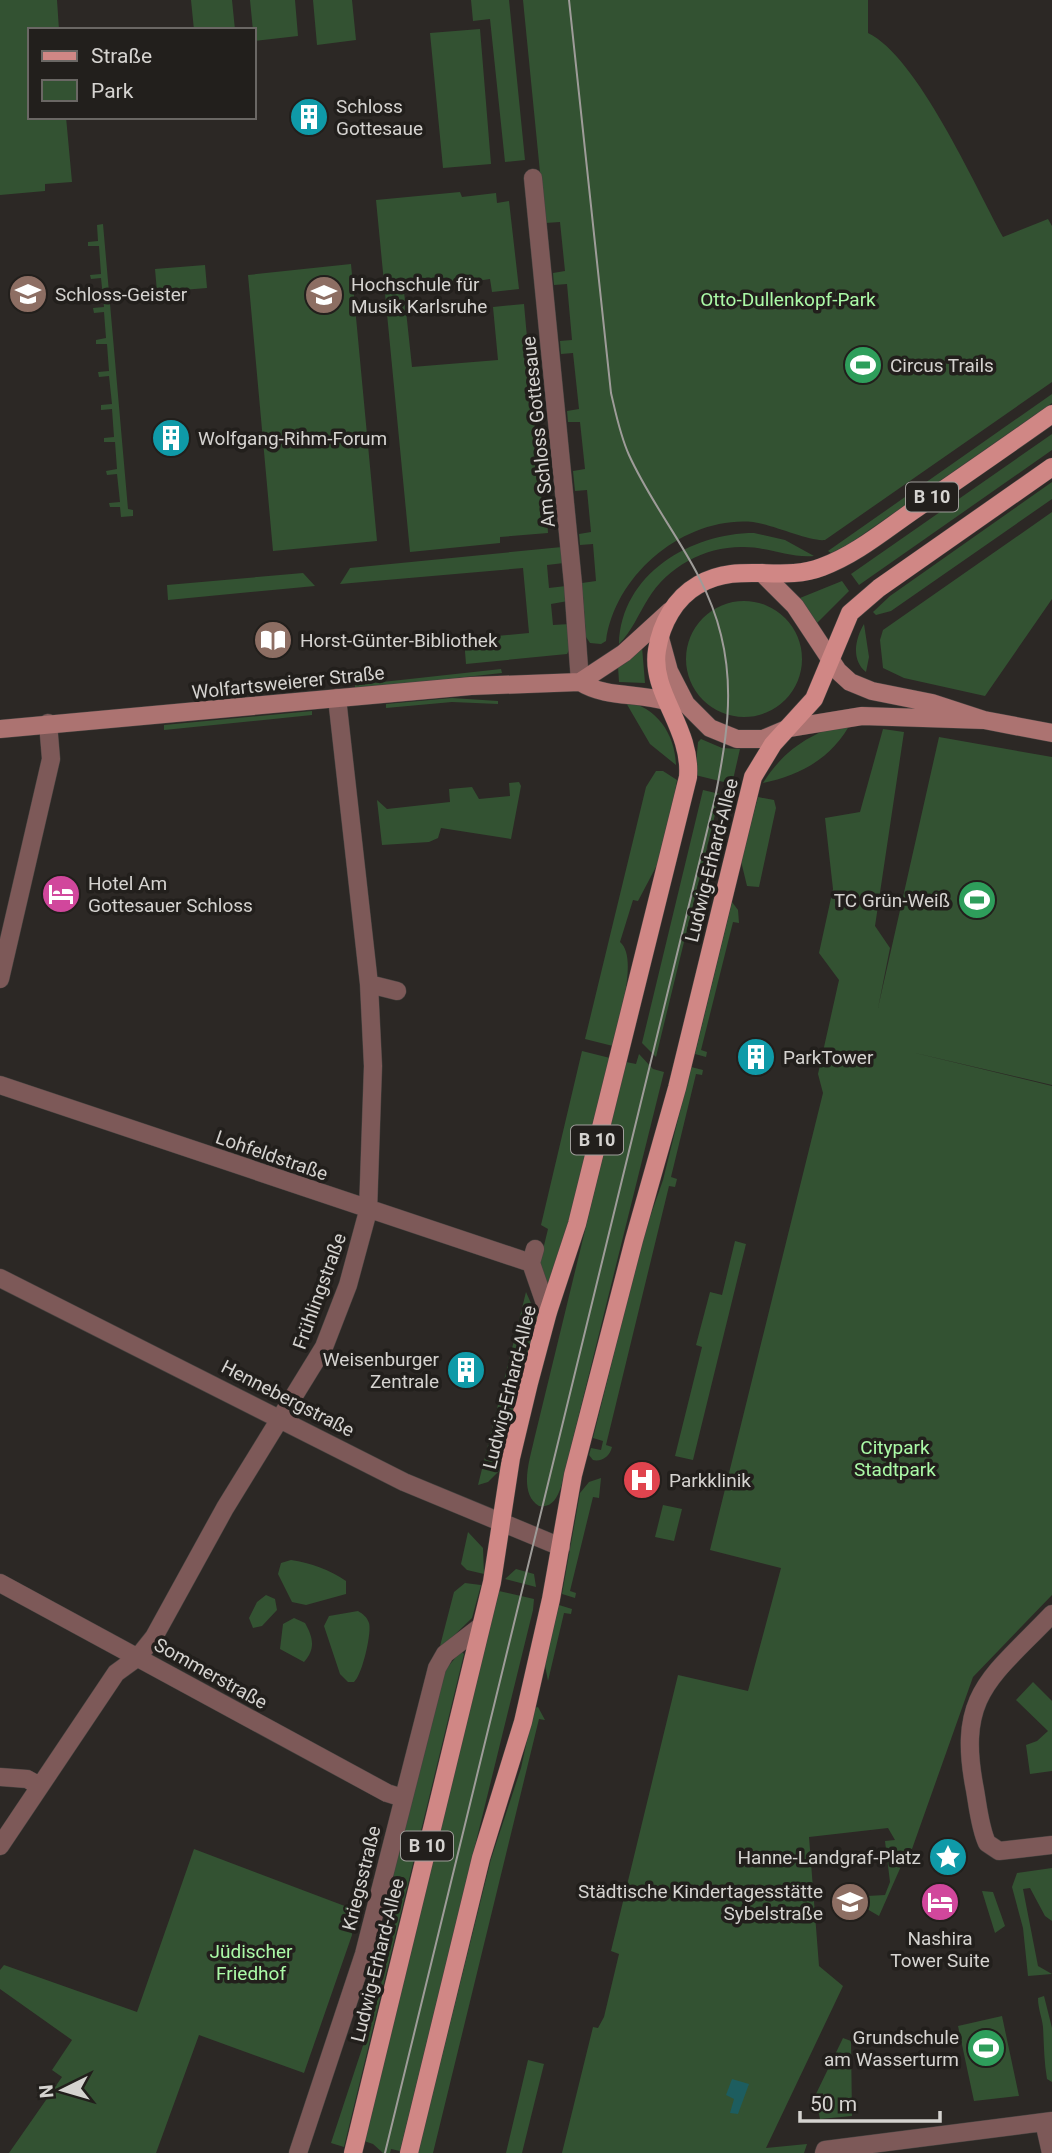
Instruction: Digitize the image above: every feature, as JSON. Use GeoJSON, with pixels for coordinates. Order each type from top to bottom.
{"type":"FeatureCollection","features":[{"type":"Feature","properties":{"kind":"main road","name":"B 10"},"geometry":{"type":"LineString","coordinates":[[660,638],[673,608],[694,587],[716,576],[735,572],[802,573],[845,557],[1052,414]]}},
{"type":"Feature","properties":{"kind":"main road","name":"B 10"},"geometry":{"type":"LineString","coordinates":[[789,728],[814,699],[829,657],[850,613],[862,601],[1052,467]]}},
{"type":"Feature","properties":{"kind":"main road"},"geometry":{"type":"LineString","coordinates":[[762,573],[795,606],[844,676],[860,687],[932,703],[984,720],[1052,733]]}},
{"type":"Feature","properties":{"kind":"main road"},"geometry":{"type":"LineString","coordinates":[[580,682],[624,653],[673,608]]}},
{"type":"Feature","properties":{"kind":"main road"},"geometry":{"type":"LineString","coordinates":[[660,638],[678,691],[695,715],[710,728],[749,740],[763,739],[789,728],[862,716],[984,720]]}},
{"type":"Feature","properties":{"kind":"main road","name":"Ludwig-Erhard-Allee"},"geometry":{"type":"LineString","coordinates":[[353,2153],[480,1627],[511,1458],[548,1312],[577,1224],[688,777],[686,742],[668,702],[656,664],[660,638]]}},
{"type":"Feature","properties":{"kind":"main road","name":"Wolfartsweierer Straße"},"geometry":{"type":"LineString","coordinates":[[0,729],[48,723],[157,717],[502,683],[580,682],[602,692],[644,696],[668,702]]}},
{"type":"Feature","properties":{"kind":"main road","name":"Ludwig-Erhard-Allee"},"geometry":{"type":"LineString","coordinates":[[409,2153],[481,1858],[516,1750],[561,1547],[573,1475],[677,1088],[747,794],[760,763],[789,728]]}},
{"type":"Feature","properties":{"kind":"street","name":"Am Schloss Gottesaue"},"geometry":{"type":"LineString","coordinates":[[533,178],[580,682]]}},
{"type":"Feature","properties":{"kind":"street","name":"Frühlingstraße"},"geometry":{"type":"LineString","coordinates":[[0,1846],[38,1785],[116,1673],[138,1657],[154,1637],[225,1508],[283,1418],[324,1347],[348,1285],[368,1211],[373,1066],[369,985],[337,698]]}},
{"type":"Feature","properties":{"kind":"street"},"geometry":{"type":"LineString","coordinates":[[0,979],[51,759],[48,723]]}},
{"type":"Feature","properties":{"kind":"street"},"geometry":{"type":"LineString","coordinates":[[369,985],[397,991]]}},
{"type":"Feature","properties":{"kind":"street","name":"Lohfeldstraße"},"geometry":{"type":"LineString","coordinates":[[0,1085],[368,1211],[533,1256],[548,1312]]}},
{"type":"Feature","properties":{"kind":"street","name":"Hennebergstraße"},"geometry":{"type":"LineString","coordinates":[[0,1278],[283,1418],[404,1482],[561,1547]]}},
{"type":"Feature","properties":{"kind":"street","name":"Sommerstraße"},"geometry":{"type":"LineString","coordinates":[[0,1583],[387,1793],[403,1797]]}},
{"type":"Feature","properties":{"kind":"street"},"geometry":{"type":"LineString","coordinates":[[1052,1614],[987,1682],[970,1725],[969,1758],[984,1838],[994,1850],[1052,1844]]}},
{"type":"Feature","properties":{"kind":"street","name":"Kriegsstraße"},"geometry":{"type":"LineString","coordinates":[[298,2153],[364,1954],[437,1668],[445,1654],[480,1627]]}},
{"type":"Feature","properties":{"kind":"street"},"geometry":{"type":"LineString","coordinates":[[0,1777],[27,1779],[38,1785]]}},
{"type":"Feature","properties":{"kind":"street"},"geometry":{"type":"LineString","coordinates":[[824,2153],[825,2150],[1048,2122],[1051,2153]]}},
{"type":"Feature","properties":{"kind":"green space"},"geometry":{"type":"Polygon","coordinates":[[[0,0],[57,0],[59,28],[28,28],[28,119],[66,119],[72,182],[45,184],[45,191],[0,195],[0,0]]]}},
{"type":"Feature","properties":{"kind":"green space"},"geometry":{"type":"Polygon","coordinates":[[[191,0],[232,0],[235,28],[194,28],[191,0]]]}},
{"type":"Feature","properties":{"kind":"green space"},"geometry":{"type":"Polygon","coordinates":[[[250,0],[295,0],[298,36],[256,41],[256,28],[253,28],[250,0]]]}},
{"type":"Feature","properties":{"kind":"green space"},"geometry":{"type":"Polygon","coordinates":[[[313,0],[352,0],[356,40],[317,45],[313,0]]]}},
{"type":"Feature","properties":{"kind":"green space"},"geometry":{"type":"Polygon","coordinates":[[[471,0],[509,0],[525,160],[505,162],[490,19],[473,21],[471,0]]]}},
{"type":"Feature","properties":{"kind":"green space","name":"Otto-Dullenkopf-Park"},"geometry":{"type":"Polygon","coordinates":[[[523,0],[868,0],[868,33],[887,46],[925,94],[1003,237],[1048,219],[1052,226],[1052,382],[825,540],[753,522],[728,523],[679,539],[657,554],[623,593],[612,616],[606,641],[601,644],[590,643],[586,637],[582,583],[596,581],[593,544],[580,545],[579,534],[591,532],[587,490],[575,491],[573,471],[585,469],[580,422],[568,422],[567,411],[579,409],[573,353],[561,354],[560,341],[572,340],[567,284],[554,285],[553,273],[565,271],[560,222],[545,223],[523,0]]]}},
{"type":"Feature","properties":{"kind":"green space"},"geometry":{"type":"Polygon","coordinates":[[[480,29],[491,164],[443,168],[430,33],[480,29]]]}},
{"type":"Feature","properties":{"kind":"green space"},"geometry":{"type":"Polygon","coordinates":[[[460,192],[462,197],[496,193],[497,203],[509,201],[519,289],[492,292],[490,279],[404,292],[412,367],[498,360],[493,307],[524,304],[543,517],[547,517],[548,533],[500,537],[500,543],[410,552],[376,200],[460,192]]]}},
{"type":"Feature","properties":{"kind":"green space"},"geometry":{"type":"Polygon","coordinates":[[[103,224],[128,509],[133,510],[133,516],[121,517],[120,507],[110,507],[109,503],[120,502],[117,474],[107,475],[106,471],[117,469],[115,442],[104,442],[104,438],[114,437],[112,409],[101,410],[101,405],[112,404],[109,376],[99,377],[98,372],[109,371],[107,344],[96,344],[96,340],[106,338],[104,312],[94,313],[93,308],[104,307],[101,278],[91,279],[90,275],[101,274],[99,246],[88,246],[88,242],[98,241],[97,225],[103,224]]]}},
{"type":"Feature","properties":{"kind":"green space"},"geometry":{"type":"Polygon","coordinates":[[[351,264],[377,541],[273,551],[248,275],[351,264]]]}},
{"type":"Feature","properties":{"kind":"green space"},"geometry":{"type":"Polygon","coordinates":[[[205,265],[207,288],[157,292],[155,269],[205,265]]]}},
{"type":"Feature","properties":{"kind":"green space"},"geometry":{"type":"Polygon","coordinates":[[[1052,394],[1052,403],[849,544],[831,553],[828,551],[1052,394]]]}},
{"type":"Feature","properties":{"kind":"green space"},"geometry":{"type":"Polygon","coordinates":[[[1052,434],[1052,450],[859,585],[851,574],[1052,434]]]}},
{"type":"Feature","properties":{"kind":"green space"},"geometry":{"type":"Polygon","coordinates":[[[1052,482],[1052,499],[891,611],[876,615],[873,612],[890,596],[1052,482]]]}},
{"type":"Feature","properties":{"kind":"green space"},"geometry":{"type":"Polygon","coordinates":[[[1052,512],[1052,599],[985,696],[904,678],[883,668],[880,640],[883,630],[1052,512]]]}},
{"type":"Feature","properties":{"kind":"green space"},"geometry":{"type":"Polygon","coordinates":[[[754,533],[785,540],[814,556],[744,547],[702,554],[677,568],[656,587],[619,644],[623,619],[632,597],[646,578],[664,562],[707,540],[754,533]]]}},
{"type":"Feature","properties":{"kind":"green space"},"geometry":{"type":"Polygon","coordinates":[[[562,547],[564,563],[547,565],[549,588],[566,586],[568,601],[551,604],[553,625],[570,624],[571,646],[567,654],[466,664],[464,639],[529,633],[523,568],[340,584],[350,568],[562,547]]]}},
{"type":"Feature","properties":{"kind":"green space"},"geometry":{"type":"Polygon","coordinates":[[[303,573],[315,586],[168,600],[167,585],[303,573]]]}},
{"type":"Feature","properties":{"kind":"green space"},"geometry":{"type":"Polygon","coordinates":[[[842,581],[849,591],[816,624],[800,598],[842,581]]]}},
{"type":"Feature","properties":{"kind":"green space"},"geometry":{"type":"Polygon","coordinates":[[[744,601],[766,605],[785,618],[798,637],[802,659],[798,681],[785,700],[766,713],[744,717],[722,713],[703,700],[690,681],[686,659],[690,637],[703,618],[722,605],[744,601]]]}},
{"type":"Feature","properties":{"kind":"green space"},"geometry":{"type":"Polygon","coordinates":[[[864,624],[869,657],[866,672],[856,655],[858,636],[864,624]]]}},
{"type":"Feature","properties":{"kind":"green space"},"geometry":{"type":"Polygon","coordinates":[[[642,647],[645,683],[619,682],[618,666],[642,647]]]}},
{"type":"Feature","properties":{"kind":"green space"},"geometry":{"type":"Polygon","coordinates":[[[501,669],[502,673],[355,689],[355,685],[501,669]]]}},
{"type":"Feature","properties":{"kind":"green space"},"geometry":{"type":"Polygon","coordinates":[[[452,698],[498,701],[498,704],[452,702],[386,708],[386,704],[452,698]]]}},
{"type":"Feature","properties":{"kind":"green space"},"geometry":{"type":"Polygon","coordinates":[[[625,701],[646,709],[662,724],[672,743],[676,765],[650,744],[625,701]]]}},
{"type":"Feature","properties":{"kind":"green space"},"geometry":{"type":"Polygon","coordinates":[[[312,711],[312,715],[164,730],[164,725],[312,711]]]}},
{"type":"Feature","properties":{"kind":"green space"},"geometry":{"type":"Polygon","coordinates":[[[852,721],[836,745],[815,762],[791,775],[763,783],[781,760],[801,743],[825,730],[852,721]]]}},
{"type":"Feature","properties":{"kind":"green space","name":"Citypark Stadtpark"},"geometry":{"type":"Polygon","coordinates":[[[883,729],[904,732],[875,926],[890,948],[878,1008],[939,737],[1052,757],[1052,1085],[911,1052],[1052,1086],[1052,1595],[973,1677],[912,1849],[906,1855],[879,1916],[867,1909],[867,1896],[885,1895],[890,1882],[885,1841],[895,1840],[888,1828],[809,1837],[819,1966],[843,1986],[766,2148],[807,2144],[804,2153],[562,2153],[593,2027],[598,2028],[604,2017],[619,1954],[611,1951],[678,1675],[748,1691],[781,1568],[710,1550],[823,1093],[818,1074],[839,980],[819,953],[833,889],[825,818],[860,812],[883,729]]]}},
{"type":"Feature","properties":{"kind":"green space"},"geometry":{"type":"Polygon","coordinates":[[[701,739],[722,748],[740,749],[732,784],[695,775],[698,742],[701,739]]]}},
{"type":"Feature","properties":{"kind":"green space"},"geometry":{"type":"Polygon","coordinates":[[[656,771],[663,771],[677,780],[657,865],[638,901],[633,900],[620,942],[628,961],[626,991],[613,1046],[585,1039],[646,787],[656,771]]]}},
{"type":"Feature","properties":{"kind":"green space"},"geometry":{"type":"Polygon","coordinates":[[[519,782],[521,786],[511,839],[441,828],[438,838],[429,842],[382,845],[377,800],[387,809],[450,802],[449,789],[472,787],[479,799],[510,796],[509,783],[519,782]]]}},
{"type":"Feature","properties":{"kind":"green space"},"geometry":{"type":"Polygon","coordinates":[[[703,790],[720,794],[656,1057],[642,1043],[703,790]]]}},
{"type":"Feature","properties":{"kind":"green space"},"geometry":{"type":"Polygon","coordinates":[[[758,797],[774,800],[776,808],[759,887],[747,886],[741,861],[758,797]]]}},
{"type":"Feature","properties":{"kind":"green space"},"geometry":{"type":"Polygon","coordinates":[[[732,902],[738,910],[739,923],[733,922],[701,1050],[707,1052],[706,1057],[695,1054],[732,902]]]}},
{"type":"Feature","properties":{"kind":"green space"},"geometry":{"type":"Polygon","coordinates":[[[582,1051],[610,1058],[563,1247],[547,1289],[539,1266],[548,1229],[541,1225],[582,1051]]]}},
{"type":"Feature","properties":{"kind":"green space"},"geometry":{"type":"Polygon","coordinates":[[[639,1054],[653,1069],[664,1072],[561,1487],[551,1504],[539,1506],[529,1493],[527,1484],[530,1456],[626,1062],[636,1064],[639,1054]]]}},
{"type":"Feature","properties":{"kind":"green space"},"geometry":{"type":"Polygon","coordinates":[[[691,1067],[703,1070],[702,1075],[696,1074],[671,1177],[677,1179],[675,1187],[669,1186],[606,1445],[612,1447],[605,1458],[593,1460],[589,1455],[591,1448],[601,1450],[603,1441],[593,1438],[643,1237],[663,1180],[691,1067]]]}},
{"type":"Feature","properties":{"kind":"green space"},"geometry":{"type":"Polygon","coordinates":[[[735,1241],[746,1244],[693,1460],[675,1456],[702,1347],[696,1345],[710,1292],[722,1295],[735,1241]]]}},
{"type":"Feature","properties":{"kind":"green space"},"geometry":{"type":"Polygon","coordinates":[[[526,1292],[538,1319],[502,1468],[488,1482],[478,1485],[526,1292]]]}},
{"type":"Feature","properties":{"kind":"green space"},"geometry":{"type":"Polygon","coordinates":[[[601,1478],[599,1498],[593,1497],[570,1591],[576,1593],[575,1598],[562,1594],[580,1493],[589,1482],[601,1478]]]}},
{"type":"Feature","properties":{"kind":"green space"},"geometry":{"type":"Polygon","coordinates":[[[663,1505],[682,1509],[674,1541],[655,1537],[663,1505]]]}},
{"type":"Feature","properties":{"kind":"green space"},"geometry":{"type":"Polygon","coordinates":[[[468,1532],[483,1548],[484,1574],[467,1570],[461,1564],[468,1532]]]}},
{"type":"Feature","properties":{"kind":"green space"},"geometry":{"type":"Polygon","coordinates":[[[291,1560],[340,1577],[346,1581],[346,1594],[306,1605],[292,1602],[278,1574],[281,1563],[291,1560]]]}},
{"type":"Feature","properties":{"kind":"green space"},"geometry":{"type":"Polygon","coordinates":[[[516,1569],[534,1574],[536,1587],[505,1579],[516,1569]]]}},
{"type":"Feature","properties":{"kind":"green space"},"geometry":{"type":"Polygon","coordinates":[[[465,1583],[481,1585],[472,1618],[439,1650],[454,1592],[465,1583]]]}},
{"type":"Feature","properties":{"kind":"green space"},"geometry":{"type":"Polygon","coordinates":[[[499,1591],[534,1599],[533,1610],[400,2151],[391,2149],[390,2153],[383,2153],[373,2144],[364,2141],[499,1591]]]}},
{"type":"Feature","properties":{"kind":"green space"},"geometry":{"type":"Polygon","coordinates":[[[266,1595],[275,1599],[277,1610],[262,1626],[253,1628],[249,1618],[257,1602],[266,1595]]]}},
{"type":"Feature","properties":{"kind":"green space"},"geometry":{"type":"Polygon","coordinates":[[[559,1605],[572,1609],[571,1614],[564,1613],[548,1681],[545,1665],[559,1605]]]}},
{"type":"Feature","properties":{"kind":"green space"},"geometry":{"type":"Polygon","coordinates":[[[358,1611],[368,1621],[369,1636],[360,1672],[354,1682],[348,1682],[340,1674],[324,1626],[329,1616],[358,1611]]]}},
{"type":"Feature","properties":{"kind":"green space"},"geometry":{"type":"Polygon","coordinates":[[[294,1618],[305,1623],[310,1633],[312,1648],[304,1662],[280,1649],[283,1624],[294,1618]]]}},
{"type":"Feature","properties":{"kind":"green space"},"geometry":{"type":"Polygon","coordinates":[[[461,1651],[464,1654],[344,2147],[331,2143],[375,2009],[393,1935],[394,1856],[442,1674],[461,1651]]]}},
{"type":"Feature","properties":{"kind":"green space"},"geometry":{"type":"Polygon","coordinates":[[[1033,1682],[1052,1701],[1052,1771],[1030,1774],[1026,1745],[1037,1741],[1048,1731],[1016,1700],[1033,1682]]]}},
{"type":"Feature","properties":{"kind":"green space"},"geometry":{"type":"Polygon","coordinates":[[[538,1707],[545,1720],[539,1719],[433,2153],[418,2153],[491,1859],[521,1768],[534,1708],[538,1707]]]}},
{"type":"Feature","properties":{"kind":"green space","name":"Jüdischer Friedhof"},"geometry":{"type":"Polygon","coordinates":[[[194,1849],[350,1908],[352,1935],[304,2073],[199,2035],[156,2153],[9,2153],[62,2077],[52,2070],[72,2040],[0,1989],[0,1970],[4,1965],[137,2012],[194,1849]]]}},
{"type":"Feature","properties":{"kind":"green space"},"geometry":{"type":"Polygon","coordinates":[[[1052,1868],[1052,1921],[1045,1916],[1030,1888],[1023,1889],[1038,1966],[1052,1974],[1028,1976],[1023,1928],[1012,1887],[1017,1873],[1052,1868]]]}},
{"type":"Feature","properties":{"kind":"green space"},"geometry":{"type":"Polygon","coordinates":[[[982,1891],[993,1892],[1005,1926],[995,1933],[982,1891]]]}},
{"type":"Feature","properties":{"kind":"green space"},"geometry":{"type":"Polygon","coordinates":[[[1044,1996],[1052,2028],[1052,2082],[1047,2079],[1038,2002],[1038,1998],[1044,1996]]]}},
{"type":"Feature","properties":{"kind":"green space","name":"Grundschule am Wasserturm"},"geometry":{"type":"Polygon","coordinates":[[[1002,2016],[1019,2096],[974,2101],[958,2026],[1002,2016]]]}},
{"type":"Feature","properties":{"kind":"green space"},"geometry":{"type":"Polygon","coordinates":[[[843,2038],[851,2041],[852,2116],[820,2119],[815,2096],[843,2038]]]}},
{"type":"Feature","properties":{"kind":"green space"},"geometry":{"type":"Polygon","coordinates":[[[528,2060],[544,2064],[522,2153],[506,2153],[528,2060]]]}},
{"type":"Feature","properties":{"kind":"water"},"geometry":{"type":"Polygon","coordinates":[[[732,2079],[749,2084],[738,2114],[730,2113],[734,2099],[726,2095],[732,2079]]]}},
{"type":"Feature","properties":{"kind":"tram line"},"geometry":{"type":"LineString","coordinates":[[385,2153],[715,798],[727,717],[728,676],[714,610],[692,565],[629,455],[611,393],[569,0]]}},
{"type":"Feature","properties":{"kind":"place","name":"Schloss Gottesaue"},"geometry":{"type":"Point","coordinates":[309,117]}},
{"type":"Feature","properties":{"kind":"place","name":"Schloss-Geister"},"geometry":{"type":"Point","coordinates":[28,294]}},
{"type":"Feature","properties":{"kind":"place","name":"Hochschule für Musik Karlsruhe"},"geometry":{"type":"Point","coordinates":[324,295]}},
{"type":"Feature","properties":{"kind":"place","name":"Circus Trails"},"geometry":{"type":"Point","coordinates":[863,365]}},
{"type":"Feature","properties":{"kind":"place","name":"Wolfgang-Rihm-Forum"},"geometry":{"type":"Point","coordinates":[171,438]}},
{"type":"Feature","properties":{"kind":"place","name":"Horst-Günter-Bibliothek"},"geometry":{"type":"Point","coordinates":[273,640]}},
{"type":"Feature","properties":{"kind":"place","name":"Hotel Am Gottesauer Schloss"},"geometry":{"type":"Point","coordinates":[61,894]}},
{"type":"Feature","properties":{"kind":"place","name":"TC Grün-Weiß"},"geometry":{"type":"Point","coordinates":[977,900]}},
{"type":"Feature","properties":{"kind":"place","name":"ParkTower"},"geometry":{"type":"Point","coordinates":[756,1057]}},
{"type":"Feature","properties":{"kind":"place","name":"Weisenburger Zentrale"},"geometry":{"type":"Point","coordinates":[466,1370]}},
{"type":"Feature","properties":{"kind":"place","name":"Parkklinik"},"geometry":{"type":"Point","coordinates":[642,1480]}},
{"type":"Feature","properties":{"kind":"place","name":"Hanne-Landgraf-Platz"},"geometry":{"type":"Point","coordinates":[948,1857]}},
{"type":"Feature","properties":{"kind":"place","name":"Städtische Kindertagesstätte Sybelstraße"},"geometry":{"type":"Point","coordinates":[850,1902]}},
{"type":"Feature","properties":{"kind":"place","name":"Nashira Tower Suite"},"geometry":{"type":"Point","coordinates":[940,1902]}},
{"type":"Feature","properties":{"kind":"place","name":"Grundschule am Wasserturm"},"geometry":{"type":"Point","coordinates":[986,2048]}}]}
